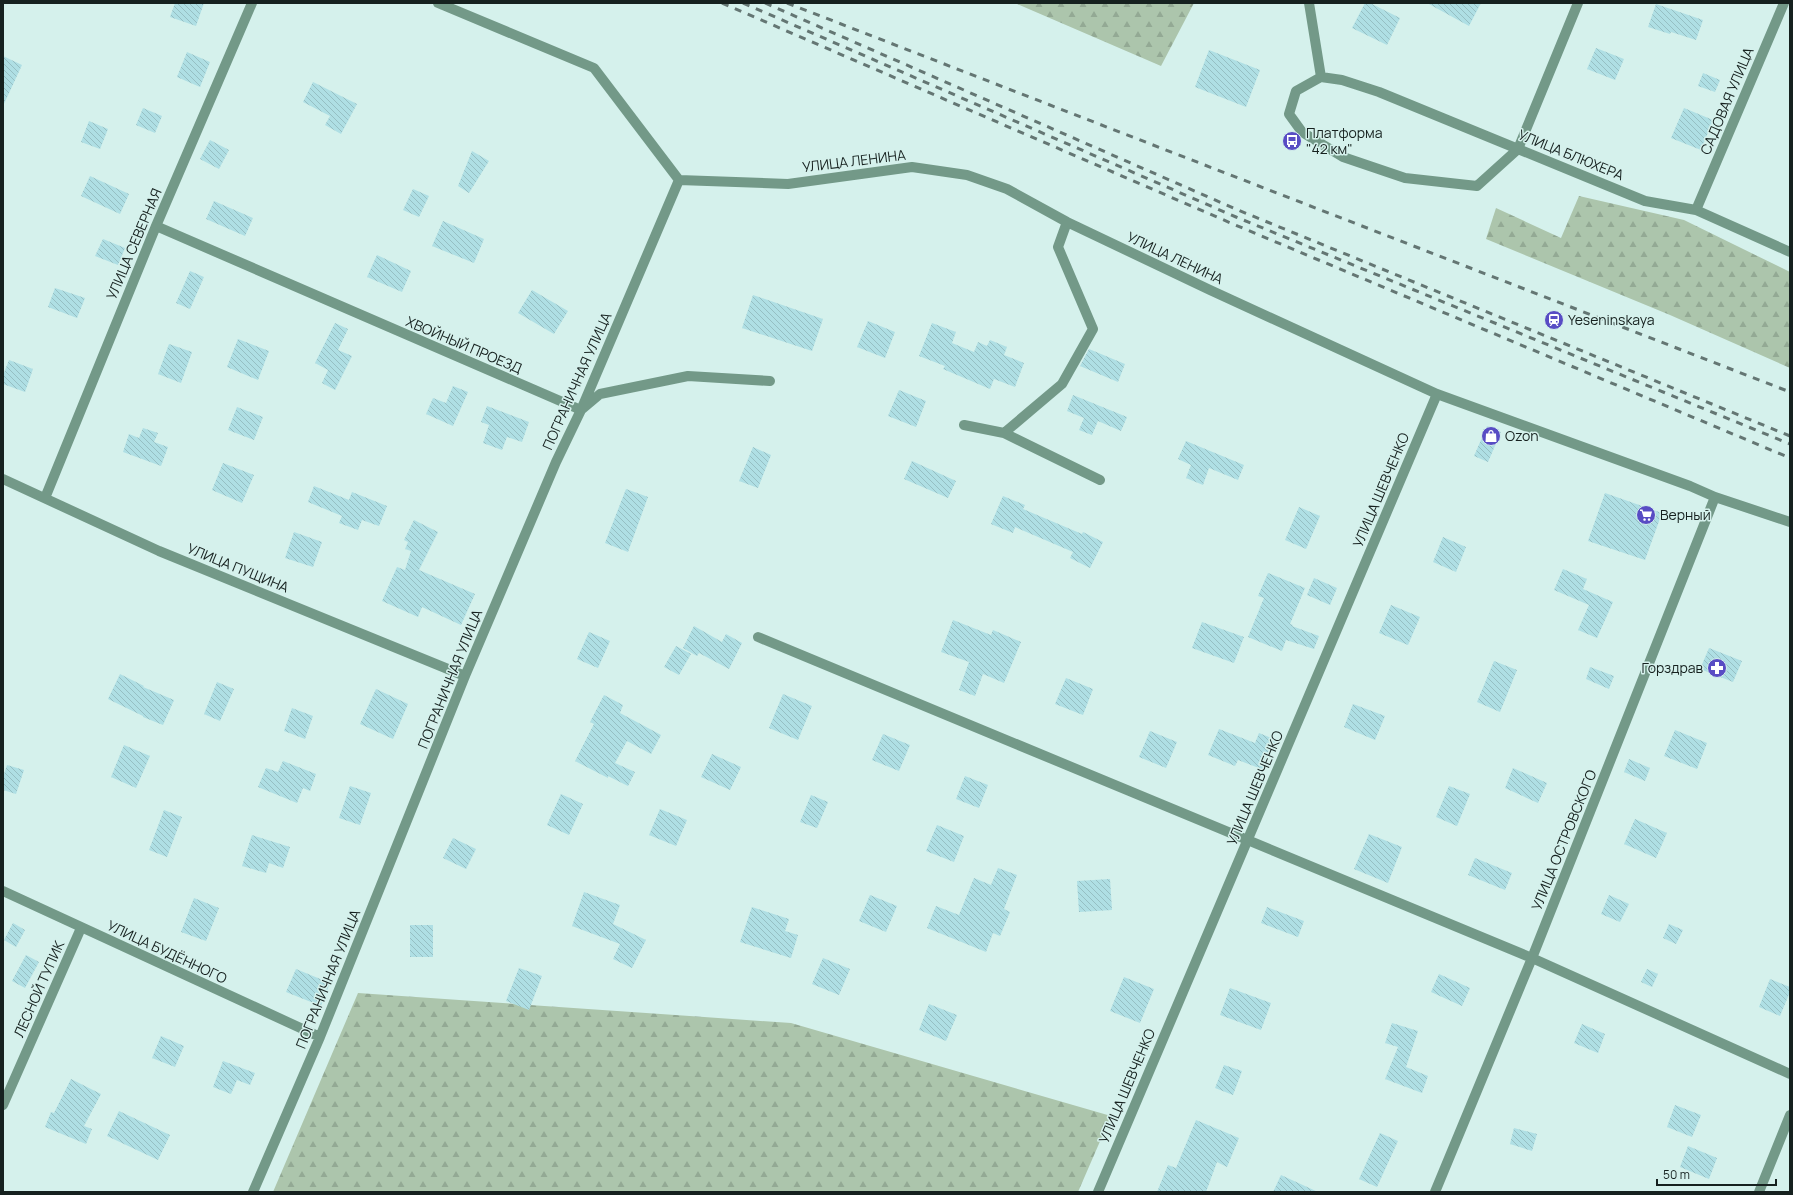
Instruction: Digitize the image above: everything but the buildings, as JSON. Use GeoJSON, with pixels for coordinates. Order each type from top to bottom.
{"type":"FeatureCollection","features":[{"type":"Feature","properties":{"kind":"street","name":"УЛИЦА СЕВЕРНАЯ"},"geometry":{"type":"LineString","coordinates":[[45,498],[156,226],[252,3]]}},
{"type":"Feature","properties":{"kind":"street"},"geometry":{"type":"LineString","coordinates":[[438,3],[594,68],[679,180]]}},
{"type":"Feature","properties":{"kind":"street"},"geometry":{"type":"LineString","coordinates":[[1309,3],[1321,77],[1296,91],[1289,114],[1302,132],[1343,157],[1405,178],[1477,186],[1518,149],[1578,3]]}},
{"type":"Feature","properties":{"kind":"street","name":"САДОВАЯ УЛИЦА"},"geometry":{"type":"LineString","coordinates":[[1696,210],[1784,3]]}},
{"type":"Feature","properties":{"kind":"street","name":"УЛИЦА БЛЮХЕРА"},"geometry":{"type":"LineString","coordinates":[[1321,77],[1342,80],[1379,92],[1645,201],[1696,210],[1790,252]]}},
{"type":"Feature","properties":{"kind":"street","name":"УЛИЦА ЛЕНИНА"},"geometry":{"type":"LineString","coordinates":[[679,180],[788,184],[912,167],[967,176],[1007,189],[1067,222],[1210,290],[1437,394],[1690,486],[1715,497],[1790,522]]}},
{"type":"Feature","properties":{"kind":"street","name":"ПОГРАНИЧНАЯ УЛИЦА"},"geometry":{"type":"LineString","coordinates":[[253,1192],[320,1037],[465,676],[556,462],[581,410],[679,180]]}},
{"type":"Feature","properties":{"kind":"street"},"geometry":{"type":"LineString","coordinates":[[1004,433],[1062,384],[1093,329],[1058,247],[1067,222]]}},
{"type":"Feature","properties":{"kind":"street","name":"ХВОЙНЫЙ ПРОЕЗД"},"geometry":{"type":"LineString","coordinates":[[156,226],[581,410]]}},
{"type":"Feature","properties":{"kind":"street"},"geometry":{"type":"LineString","coordinates":[[581,410],[600,394],[688,376],[770,381]]}},
{"type":"Feature","properties":{"kind":"street","name":"УЛИЦА ШЕВЧЕНКО"},"geometry":{"type":"LineString","coordinates":[[1098,1192],[1437,394]]}},
{"type":"Feature","properties":{"kind":"street"},"geometry":{"type":"LineString","coordinates":[[964,425],[1004,433],[1100,480]]}},
{"type":"Feature","properties":{"kind":"street","name":"УЛИЦА ПУЩИНА"},"geometry":{"type":"LineString","coordinates":[[3,479],[159,551],[465,676]]}},
{"type":"Feature","properties":{"kind":"street","name":"УЛИЦА ОСТРОВСКОГО"},"geometry":{"type":"LineString","coordinates":[[1435,1192],[1532,958],[1715,497]]}},
{"type":"Feature","properties":{"kind":"street"},"geometry":{"type":"LineString","coordinates":[[758,637],[1532,958],[1790,1074]]}},
{"type":"Feature","properties":{"kind":"street","name":"УЛИЦА БУДЁННОГО"},"geometry":{"type":"LineString","coordinates":[[3,891],[320,1037]]}},
{"type":"Feature","properties":{"kind":"street","name":"ЛЕСНОЙ ТУПИК"},"geometry":{"type":"LineString","coordinates":[[3,1105],[81,928]]}},
{"type":"Feature","properties":{"kind":"street"},"geometry":{"type":"LineString","coordinates":[[1759,1192],[1790,1116]]}},
{"type":"Feature","properties":{"kind":"green space"},"geometry":{"type":"Polygon","coordinates":[[[1015,3],[1194,3],[1161,66],[1015,3]]]}},
{"type":"Feature","properties":{"kind":"green space"},"geometry":{"type":"Polygon","coordinates":[[[1579,196],[1684,220],[1790,272],[1790,368],[1670,315],[1486,239],[1496,208],[1561,238],[1579,196]]]}},
{"type":"Feature","properties":{"kind":"green space"},"geometry":{"type":"Polygon","coordinates":[[[358,993],[791,1023],[1111,1116],[1078,1192],[273,1192],[358,993]]]}},
{"type":"Feature","properties":{"kind":"railway"},"geometry":{"type":"LineString","coordinates":[[722,3],[1233,224],[1790,458]]}},
{"type":"Feature","properties":{"kind":"railway"},"geometry":{"type":"LineString","coordinates":[[743,3],[1236,217],[1790,444]]}},
{"type":"Feature","properties":{"kind":"railway"},"geometry":{"type":"LineString","coordinates":[[765,3],[1238,210],[1790,436]]}},
{"type":"Feature","properties":{"kind":"railway"},"geometry":{"type":"LineString","coordinates":[[787,3],[1790,392]]}},
{"type":"Feature","properties":{"kind":"place","name":"Платформа \"42 км\""},"geometry":{"type":"Point","coordinates":[1292,141]}},
{"type":"Feature","properties":{"kind":"place","name":"Yeseninskaya"},"geometry":{"type":"Point","coordinates":[1554,320]}},
{"type":"Feature","properties":{"kind":"place","name":"Ozon"},"geometry":{"type":"Point","coordinates":[1491,436]}},
{"type":"Feature","properties":{"kind":"place","name":"Верный"},"geometry":{"type":"Point","coordinates":[1646,515]}},
{"type":"Feature","properties":{"kind":"place","name":"Горздрав"},"geometry":{"type":"Point","coordinates":[1717,668]}}]}
